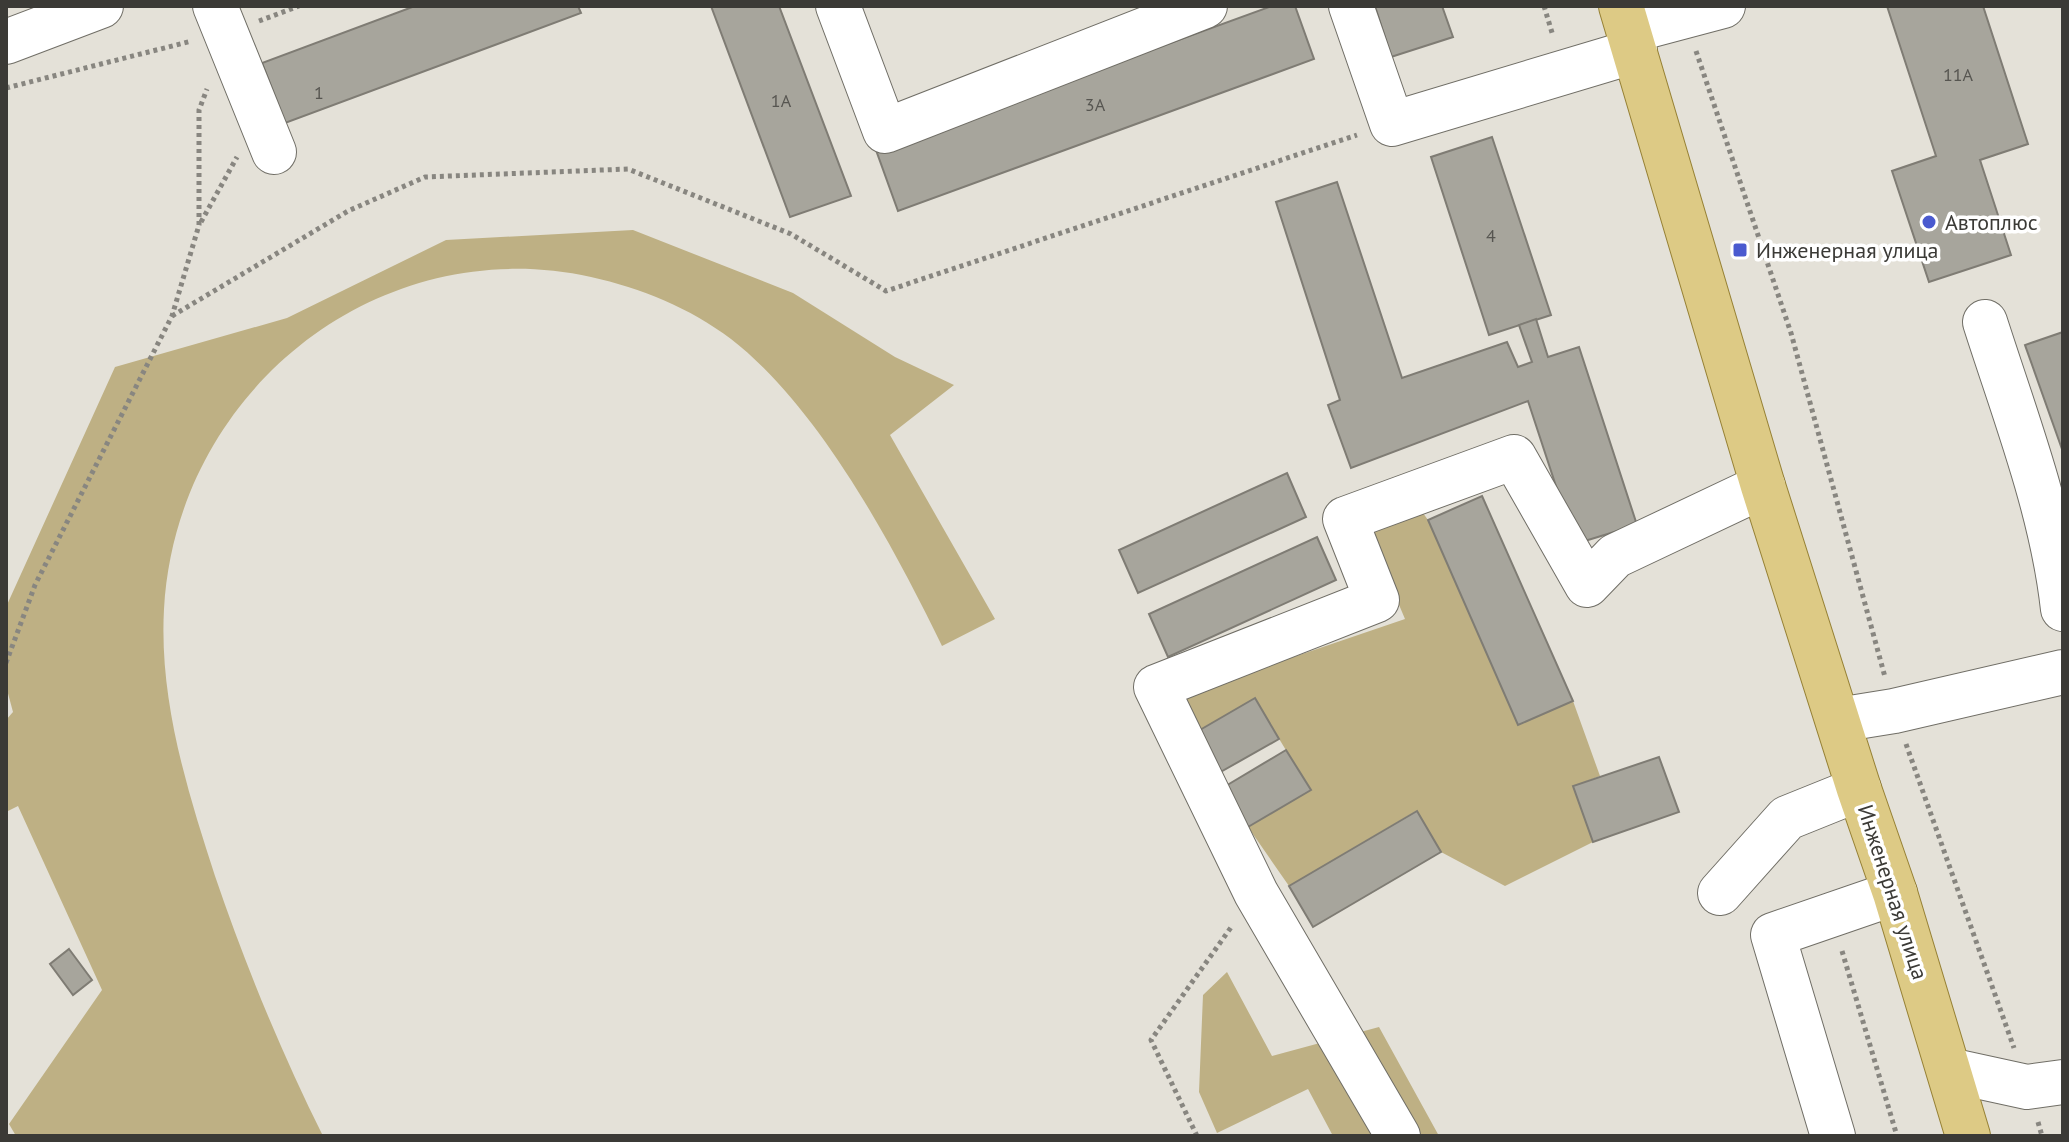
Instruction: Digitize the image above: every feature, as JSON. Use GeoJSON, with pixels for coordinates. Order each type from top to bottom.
{"type":"FeatureCollection","features":[{"type":"Feature","properties":{"kind":"main road","name":"Инженерная улица"},"geometry":{"type":"LineString","coordinates":[[1628,29],[1763,486],[1895,893],[1968,1136]]}},
{"type":"Feature","properties":{"kind":"street"},"geometry":{"type":"LineString","coordinates":[[6,42],[101,6]]}},
{"type":"Feature","properties":{"kind":"street"},"geometry":{"type":"LineString","coordinates":[[838,6],[885,131],[1205,6]]}},
{"type":"Feature","properties":{"kind":"street"},"geometry":{"type":"LineString","coordinates":[[1351,6],[1392,124],[1628,29],[1704,12]]}},
{"type":"Feature","properties":{"kind":"street"},"geometry":{"type":"LineString","coordinates":[[221,19],[266,132]]}},
{"type":"Feature","properties":{"kind":"street"},"geometry":{"type":"LineString","coordinates":[[1985,322],[2041,498],[2059,575],[2063,609]]}},
{"type":"Feature","properties":{"kind":"street"},"geometry":{"type":"LineString","coordinates":[[1398,1136],[1256,893],[1156,687],[1377,600],[1345,519],[1514,457],[1587,585],[1615,556],[1763,486]]}},
{"type":"Feature","properties":{"kind":"street"},"geometry":{"type":"LineString","coordinates":[[1838,720],[1894,711],[2063,672]]}},
{"type":"Feature","properties":{"kind":"street"},"geometry":{"type":"LineString","coordinates":[[1720,893],[1787,818],[1859,789]]}},
{"type":"Feature","properties":{"kind":"street"},"geometry":{"type":"LineString","coordinates":[[1833,1136],[1773,935],[1895,893]]}},
{"type":"Feature","properties":{"kind":"street"},"geometry":{"type":"LineString","coordinates":[[1949,1070],[2045,1085]]}},
{"type":"Feature","properties":{"kind":"path"},"geometry":{"type":"LineString","coordinates":[[1704,12],[1894,711],[2045,1085],[2042,1136]]}},
{"type":"Feature","properties":{"kind":"path"},"geometry":{"type":"LineString","coordinates":[[6,88],[221,19]]}},
{"type":"Feature","properties":{"kind":"path"},"geometry":{"type":"LineString","coordinates":[[199,225],[199,110],[209,84]]}},
{"type":"Feature","properties":{"kind":"path"},"geometry":{"type":"LineString","coordinates":[[172,316],[348,211],[425,177],[628,169],[791,234],[886,291],[1392,124]]}},
{"type":"Feature","properties":{"kind":"path"},"geometry":{"type":"LineString","coordinates":[[6,663],[35,585],[172,316],[199,225],[226,179],[266,132]]}},
{"type":"Feature","properties":{"kind":"path"},"geometry":{"type":"LineString","coordinates":[[1197,1136],[1151,1040],[1256,893]]}},
{"type":"Feature","properties":{"kind":"path"},"geometry":{"type":"LineString","coordinates":[[1832,915],[1897,1136]]}},
{"type":"Feature","properties":{"kind":"shaded area"},"geometry":{"type":"Polygon","coordinates":[[[633,230],[793,293],[895,357],[954,385],[890,435],[995,619],[942,646],[877,523],[824,440],[763,368],[731,339],[682,309],[646,293],[591,277],[512,269],[436,279],[365,304],[302,344],[248,396],[206,459],[177,531],[164,609],[166,677],[171,711],[195,811],[251,975],[323,1136],[16,1136],[9,1124],[102,990],[18,806],[6,812],[6,720],[13,712],[6,686],[6,607],[115,367],[287,318],[446,240],[633,230]]]}},
{"type":"Feature","properties":{"kind":"shaded area"},"geometry":{"type":"Polygon","coordinates":[[[1418,506],[1428,520],[1518,725],[1573,701],[1600,776],[1574,786],[1593,842],[1505,886],[1441,852],[1416,811],[1289,886],[1248,827],[1310,790],[1255,699],[1193,734],[1173,698],[1405,619],[1367,529],[1418,506]]]}},
{"type":"Feature","properties":{"kind":"shaded area"},"geometry":{"type":"Polygon","coordinates":[[[1227,972],[1272,1056],[1379,1027],[1439,1136],[1333,1136],[1308,1089],[1217,1133],[1199,1092],[1203,995],[1227,972]]]}},
{"type":"Feature","properties":{"kind":"building"},"geometry":{"type":"Polygon","coordinates":[[[415,6],[578,6],[581,13],[285,123],[262,63],[415,6]]]}},
{"type":"Feature","properties":{"kind":"building"},"geometry":{"type":"Polygon","coordinates":[[[711,6],[779,6],[851,196],[790,217],[711,6]]]}},
{"type":"Feature","properties":{"kind":"building"},"geometry":{"type":"Polygon","coordinates":[[[1272,6],[1295,6],[1314,59],[898,211],[876,150],[1272,6]]]}},
{"type":"Feature","properties":{"kind":"building"},"geometry":{"type":"Polygon","coordinates":[[[1375,6],[1442,6],[1453,37],[1391,57],[1375,6]]]}},
{"type":"Feature","properties":{"kind":"building"},"geometry":{"type":"Polygon","coordinates":[[[1887,6],[1983,6],[2028,144],[1980,160],[2011,255],[1929,282],[1892,171],[1936,156],[1887,6]]]}},
{"type":"Feature","properties":{"kind":"building"},"geometry":{"type":"Polygon","coordinates":[[[1492,137],[1551,315],[1489,335],[1431,157],[1492,137]]]}},
{"type":"Feature","properties":{"kind":"building"},"geometry":{"type":"Polygon","coordinates":[[[1337,182],[1402,378],[1507,342],[1518,367],[1532,362],[1519,325],[1536,319],[1548,357],[1579,347],[1637,525],[1575,544],[1528,401],[1351,468],[1328,405],[1340,400],[1276,202],[1337,182]]]}},
{"type":"Feature","properties":{"kind":"building"},"geometry":{"type":"Polygon","coordinates":[[[2063,332],[2063,452],[2025,345],[2063,332]]]}},
{"type":"Feature","properties":{"kind":"building"},"geometry":{"type":"Polygon","coordinates":[[[1287,473],[1306,517],[1138,593],[1119,550],[1287,473]]]}},
{"type":"Feature","properties":{"kind":"building"},"geometry":{"type":"Polygon","coordinates":[[[1482,496],[1573,701],[1518,725],[1428,520],[1482,496]]]}},
{"type":"Feature","properties":{"kind":"building"},"geometry":{"type":"Polygon","coordinates":[[[1317,537],[1336,580],[1168,657],[1149,614],[1317,537]]]}},
{"type":"Feature","properties":{"kind":"building"},"geometry":{"type":"Polygon","coordinates":[[[1255,698],[1279,739],[1217,774],[1193,734],[1255,698]]]}},
{"type":"Feature","properties":{"kind":"building"},"geometry":{"type":"Polygon","coordinates":[[[1286,750],[1311,790],[1248,827],[1224,787],[1286,750]]]}},
{"type":"Feature","properties":{"kind":"building"},"geometry":{"type":"Polygon","coordinates":[[[1659,757],[1679,812],[1593,842],[1573,786],[1659,757]]]}},
{"type":"Feature","properties":{"kind":"building"},"geometry":{"type":"Polygon","coordinates":[[[1417,811],[1441,852],[1313,927],[1289,886],[1417,811]]]}},
{"type":"Feature","properties":{"kind":"building"},"geometry":{"type":"Polygon","coordinates":[[[69,949],[92,980],[73,995],[50,964],[69,949]]]}},
{"type":"Feature","properties":{"kind":"place","name":"Автоплюс"},"geometry":{"type":"Point","coordinates":[1929,222]}},
{"type":"Feature","properties":{"kind":"place","name":"Инженерная улица"},"geometry":{"type":"Point","coordinates":[1740,250]}}]}
